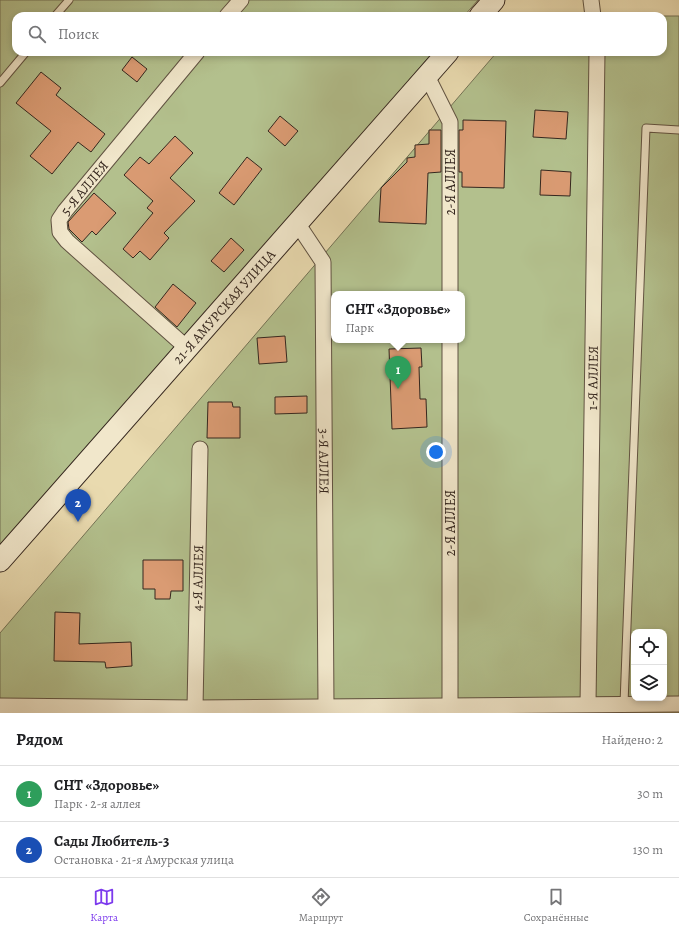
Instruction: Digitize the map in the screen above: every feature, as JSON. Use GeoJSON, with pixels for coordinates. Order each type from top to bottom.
{"type":"FeatureCollection","features":[{"type":"Feature","properties":{"kind":"main road"},"geometry":{"type":"LineString","coordinates":[[484,12],[494,0]]}},
{"type":"Feature","properties":{"kind":"main road","name":"21-Я АМУРСКАЯ УЛИЦА"},"geometry":{"type":"LineString","coordinates":[[0,561],[444,56]]}},
{"type":"Feature","properties":{"kind":"street"},"geometry":{"type":"LineString","coordinates":[[230,12],[241,0]]}},
{"type":"Feature","properties":{"kind":"street"},"geometry":{"type":"LineString","coordinates":[[591,0],[592,12]]}},
{"type":"Feature","properties":{"kind":"street","name":"5-Я АЛЛЕЯ"},"geometry":{"type":"LineString","coordinates":[[187,348],[67,241],[60,232],[59,220],[194,56]]}},
{"type":"Feature","properties":{"kind":"street","name":"1-Я АЛЛЕЯ"},"geometry":{"type":"LineString","coordinates":[[588,704],[598,56]]}},
{"type":"Feature","properties":{"kind":"street","name":"2-Я АЛЛЕЯ"},"geometry":{"type":"LineString","coordinates":[[427,76],[450,122],[450,291]]}},
{"type":"Feature","properties":{"kind":"street","name":"3-Я АЛЛЕЯ"},"geometry":{"type":"LineString","coordinates":[[297,223],[323,262],[326,707]]}},
{"type":"Feature","properties":{"kind":"street","name":"2-Я АЛЛЕЯ"},"geometry":{"type":"LineString","coordinates":[[450,343],[450,706]]}},
{"type":"Feature","properties":{"kind":"street","name":"4-Я АЛЛЕЯ"},"geometry":{"type":"LineString","coordinates":[[195,708],[200,449]]}},
{"type":"Feature","properties":{"kind":"street"},"geometry":{"type":"LineString","coordinates":[[0,706],[195,708],[679,704]]}},
{"type":"Feature","properties":{"kind":"lane"},"geometry":{"type":"LineString","coordinates":[[58,12],[69,0]]}},
{"type":"Feature","properties":{"kind":"lane"},"geometry":{"type":"LineString","coordinates":[[0,83],[23,56]]}},
{"type":"Feature","properties":{"kind":"lane"},"geometry":{"type":"LineString","coordinates":[[624,704],[646,128],[679,130]]}},
{"type":"Feature","properties":{"kind":"green space"},"geometry":{"type":"Polygon","coordinates":[[[0,0],[478,0],[468,12],[12,12],[12,56],[430,56],[0,555],[0,0]]]}},
{"type":"Feature","properties":{"kind":"green space"},"geometry":{"type":"Polygon","coordinates":[[[667,16],[679,16],[679,713],[0,713],[0,633],[494,56],[667,56],[667,16]]]}},
{"type":"Feature","properties":{"kind":"building"},"geometry":{"type":"Polygon","coordinates":[[[132,57],[147,69],[137,82],[122,70],[132,57]]]}},
{"type":"Feature","properties":{"kind":"building"},"geometry":{"type":"Polygon","coordinates":[[[41,72],[61,88],[56,95],[105,134],[91,152],[78,142],[52,174],[30,156],[51,131],[16,103],[41,72]]]}},
{"type":"Feature","properties":{"kind":"building"},"geometry":{"type":"Polygon","coordinates":[[[535,110],[568,112],[566,139],[533,137],[535,110]]]}},
{"type":"Feature","properties":{"kind":"building"},"geometry":{"type":"Polygon","coordinates":[[[280,116],[298,131],[285,146],[268,131],[280,116]]]}},
{"type":"Feature","properties":{"kind":"building"},"geometry":{"type":"Polygon","coordinates":[[[463,120],[506,121],[504,188],[462,187],[462,172],[459,172],[459,130],[463,130],[463,120]]]}},
{"type":"Feature","properties":{"kind":"building"},"geometry":{"type":"Polygon","coordinates":[[[429,130],[441,130],[441,172],[428,173],[426,224],[379,222],[381,188],[407,162],[407,158],[415,157],[415,145],[429,144],[429,130]]]}},
{"type":"Feature","properties":{"kind":"building"},"geometry":{"type":"Polygon","coordinates":[[[175,136],[193,153],[170,178],[195,201],[164,233],[169,238],[150,260],[140,251],[133,258],[123,249],[153,213],[147,208],[153,201],[124,175],[140,157],[149,164],[175,136]]]}},
{"type":"Feature","properties":{"kind":"building"},"geometry":{"type":"Polygon","coordinates":[[[247,157],[262,169],[234,205],[219,193],[247,157]]]}},
{"type":"Feature","properties":{"kind":"building"},"geometry":{"type":"Polygon","coordinates":[[[541,170],[571,172],[570,196],[540,195],[541,170]]]}},
{"type":"Feature","properties":{"kind":"building"},"geometry":{"type":"Polygon","coordinates":[[[94,193],[116,213],[96,235],[92,231],[82,242],[69,229],[68,222],[94,193]]]}},
{"type":"Feature","properties":{"kind":"building"},"geometry":{"type":"Polygon","coordinates":[[[231,238],[244,250],[224,272],[211,261],[231,238]]]}},
{"type":"Feature","properties":{"kind":"building"},"geometry":{"type":"Polygon","coordinates":[[[173,284],[196,303],[177,327],[155,307],[173,284]]]}},
{"type":"Feature","properties":{"kind":"building"},"geometry":{"type":"Polygon","coordinates":[[[285,336],[287,362],[259,364],[257,338],[285,336]]]}},
{"type":"Feature","properties":{"kind":"building"},"geometry":{"type":"Polygon","coordinates":[[[421,348],[422,367],[419,367],[420,399],[426,399],[427,427],[392,429],[389,349],[421,348]]]}},
{"type":"Feature","properties":{"kind":"building"},"geometry":{"type":"Polygon","coordinates":[[[307,396],[307,413],[275,414],[275,397],[307,396]]]}},
{"type":"Feature","properties":{"kind":"building"},"geometry":{"type":"Polygon","coordinates":[[[208,402],[232,402],[233,407],[240,407],[240,438],[207,438],[208,402]]]}},
{"type":"Feature","properties":{"kind":"building"},"geometry":{"type":"Polygon","coordinates":[[[143,560],[183,560],[183,591],[171,591],[170,599],[155,599],[155,589],[143,589],[143,560]]]}},
{"type":"Feature","properties":{"kind":"building"},"geometry":{"type":"Polygon","coordinates":[[[55,612],[80,613],[79,644],[131,642],[132,666],[106,668],[105,662],[54,661],[55,612]]]}},
{"type":"Feature","properties":{"kind":"place","name":"СНТ «Здоровье»"},"geometry":{"type":"Point","coordinates":[398,389]}},
{"type":"Feature","properties":{"kind":"place","name":"Сады Любитель-3"},"geometry":{"type":"Point","coordinates":[78,522]}}]}
